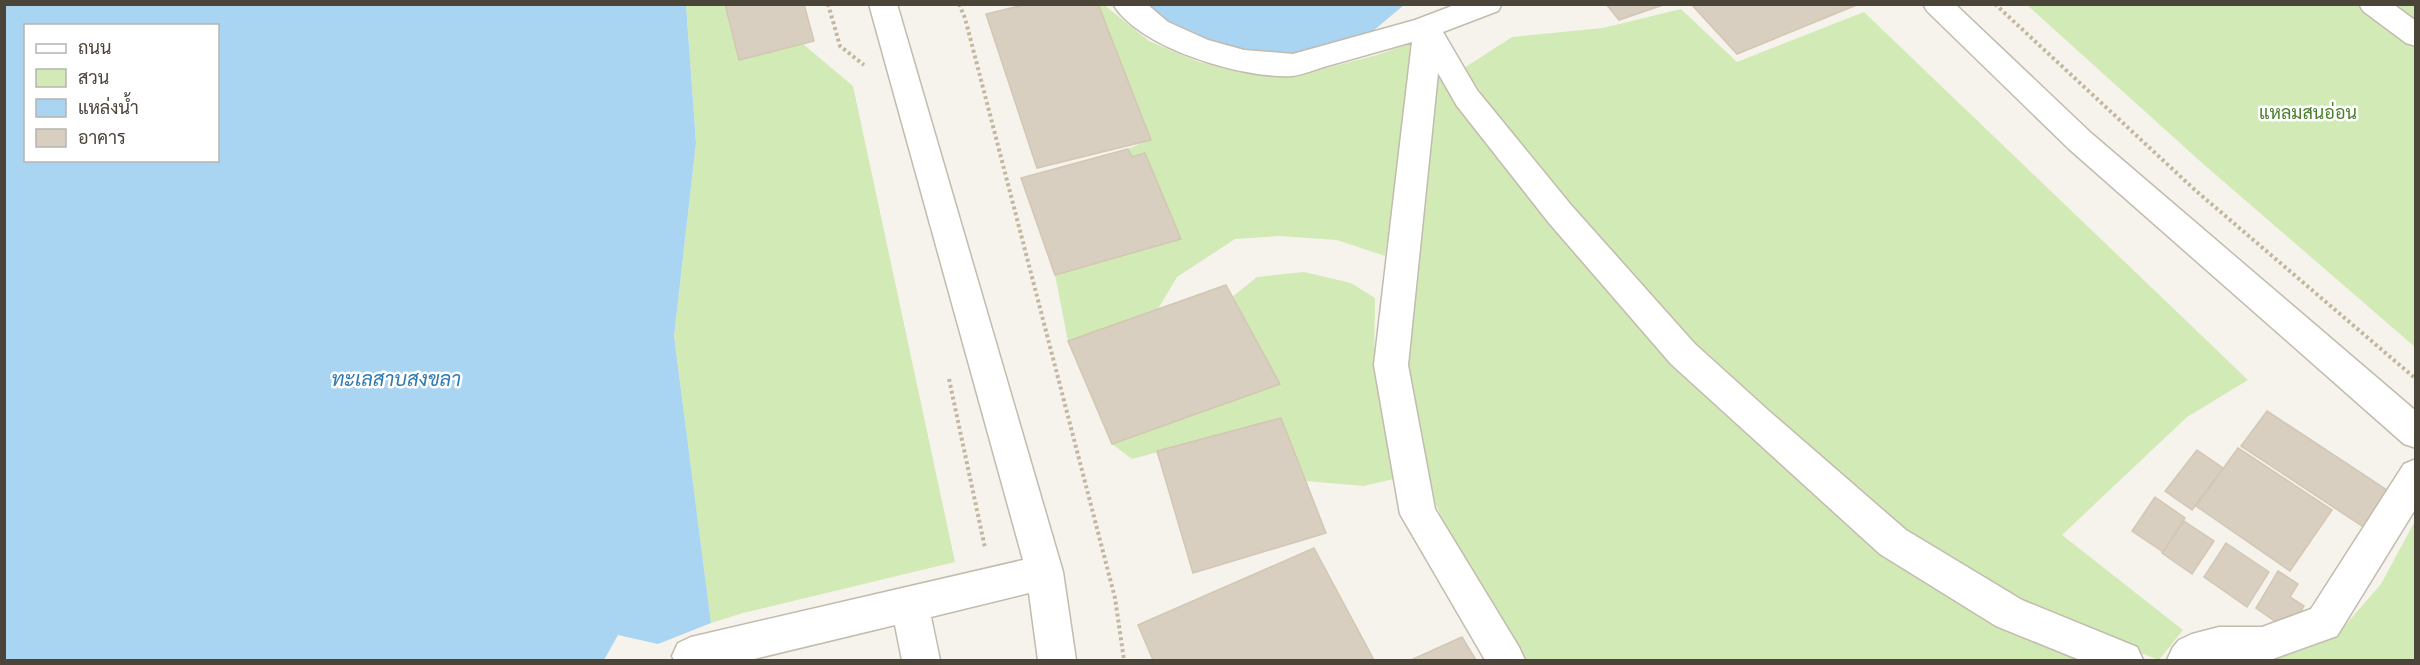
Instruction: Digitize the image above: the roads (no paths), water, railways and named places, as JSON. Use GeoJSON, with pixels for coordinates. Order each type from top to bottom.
{"type":"FeatureCollection","features":[{"type":"Feature","properties":{"kind":"street"},"geometry":{"type":"LineString","coordinates":[[883,4],[1045,572],[1057,660]]}},
{"type":"Feature","properties":{"kind":"street"},"geometry":{"type":"LineString","coordinates":[[1127,4],[1158,29],[1200,49],[1244,61],[1293,64],[1426,16],[1488,4]]}},
{"type":"Feature","properties":{"kind":"street"},"geometry":{"type":"LineString","coordinates":[[1937,4],[2080,141],[2415,433]]}},
{"type":"Feature","properties":{"kind":"street"},"geometry":{"type":"LineString","coordinates":[[2373,4],[2415,36]]}},
{"type":"Feature","properties":{"kind":"street"},"geometry":{"type":"LineString","coordinates":[[1426,16],[1426,52],[1391,365],[1418,514],[1506,660]]}},
{"type":"Feature","properties":{"kind":"street"},"geometry":{"type":"LineString","coordinates":[[1426,16],[1467,98],[1560,214],[1683,354],[1893,542],[2009,613],[2124,660]]}},
{"type":"Feature","properties":{"kind":"street"},"geometry":{"type":"LineString","coordinates":[[2187,660],[2192,653],[2219,645],[2262,645],[2324,622],[2415,475]]}},
{"type":"Feature","properties":{"kind":"street"},"geometry":{"type":"LineString","coordinates":[[691,656],[1045,572]]}},
{"type":"Feature","properties":{"kind":"street"},"geometry":{"type":"LineString","coordinates":[[910,604],[921,660]]}},
{"type":"Feature","properties":{"kind":"water","name":"ทะเลสาบสงขลา"},"geometry":{"type":"Polygon","coordinates":[[[4,5],[686,5],[696,143],[674,336],[711,623],[658,644],[618,635],[604,660],[5,660],[4,5]]]}},
{"type":"Feature","properties":{"kind":"water"},"geometry":{"type":"Polygon","coordinates":[[[1149,5],[1404,5],[1367,36],[1286,55],[1218,46],[1165,19],[1149,5]]]}},
{"type":"Feature","properties":{"kind":"park label","name":"แหลมสนอ่อน"},"geometry":{"type":"Point","coordinates":[2308,113]}}]}
